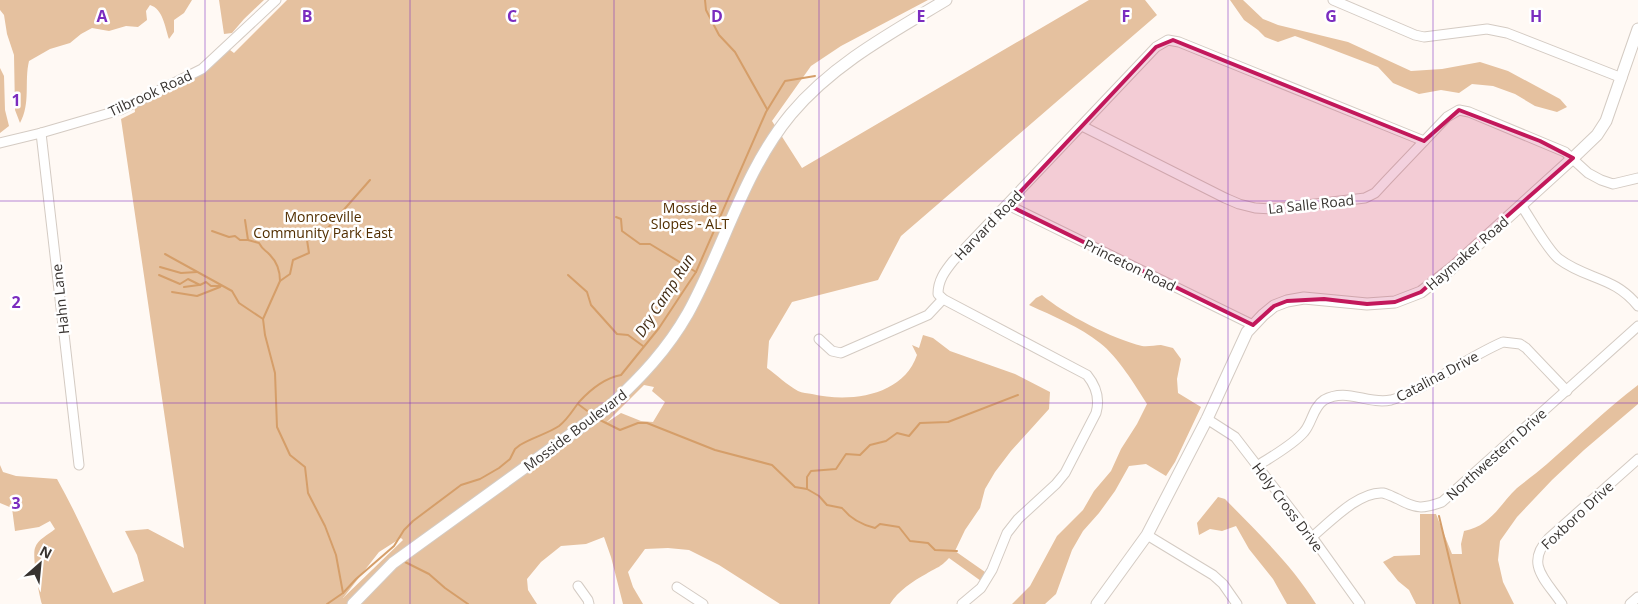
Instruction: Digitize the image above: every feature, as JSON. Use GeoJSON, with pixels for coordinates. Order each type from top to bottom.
{"type":"FeatureCollection","features":[{"type":"Feature","properties":{"kind":"main road","name":"Mosside Boulevard"},"geometry":{"type":"LineString","coordinates":[[352,604],[393,563],[610,406],[641,378],[663,352],[689,312],[754,173],[791,115],[819,85],[849,60],[946,0]]}},
{"type":"Feature","properties":{"kind":"main road","name":"Haymaker Road"},"geometry":{"type":"LineString","coordinates":[[1097,604],[1147,535],[1207,419],[1247,332],[1262,314],[1274,306],[1287,301],[1304,298],[1367,304],[1395,302],[1421,292],[1452,268],[1597,135],[1606,121],[1638,29]]}},
{"type":"Feature","properties":{"kind":"street","name":"Tilbrook Road"},"geometry":{"type":"LineString","coordinates":[[0,143],[120,110],[202,69],[276,0]]}},
{"type":"Feature","properties":{"kind":"street"},"geometry":{"type":"LineString","coordinates":[[1333,0],[1415,35],[1424,37],[1487,29],[1507,33],[1622,78]]}},
{"type":"Feature","properties":{"kind":"street","name":"Harvard Road"},"geometry":{"type":"LineString","coordinates":[[943,299],[938,294],[939,284],[942,276],[954,261],[1161,43],[1173,40],[1188,45],[1424,142]]}},
{"type":"Feature","properties":{"kind":"street","name":"La Salle Road"},"geometry":{"type":"LineString","coordinates":[[1082,126],[1225,198],[1255,208],[1273,209],[1365,198],[1375,193],[1447,117],[1459,110],[1469,112],[1540,141],[1565,152],[1573,158]]}},
{"type":"Feature","properties":{"kind":"street","name":"Hahn Lane"},"geometry":{"type":"LineString","coordinates":[[41,133],[78,465]]}},
{"type":"Feature","properties":{"kind":"street"},"geometry":{"type":"LineString","coordinates":[[1573,158],[1588,173],[1613,184],[1638,178]]}},
{"type":"Feature","properties":{"kind":"street","name":"Princeton Road"},"geometry":{"type":"LineString","coordinates":[[1008,205],[1253,325]]}},
{"type":"Feature","properties":{"kind":"street"},"geometry":{"type":"LineString","coordinates":[[1521,205],[1558,258],[1569,266],[1617,286],[1629,295],[1638,306]]}},
{"type":"Feature","properties":{"kind":"street"},"geometry":{"type":"LineString","coordinates":[[819,339],[832,351],[842,353],[928,315],[943,299],[1087,375],[1096,388],[1098,406],[1065,473],[1056,484],[1018,519],[1007,533],[992,570],[981,588],[962,604]]}},
{"type":"Feature","properties":{"kind":"street","name":"Northwestern Drive"},"geometry":{"type":"LineString","coordinates":[[1312,537],[1360,498],[1372,494],[1384,493],[1408,505],[1419,508],[1442,502],[1638,326]]}},
{"type":"Feature","properties":{"kind":"street","name":"Catalina Drive"},"geometry":{"type":"LineString","coordinates":[[1257,466],[1304,432],[1316,407],[1321,402],[1337,395],[1348,395],[1381,402],[1392,400],[1414,391],[1503,342],[1520,344],[1526,348],[1567,391]]}},
{"type":"Feature","properties":{"kind":"street","name":"Holy Cross Drive"},"geometry":{"type":"LineString","coordinates":[[1207,419],[1235,437],[1312,537],[1360,604]]}},
{"type":"Feature","properties":{"kind":"street","name":"Foxboro Drive"},"geometry":{"type":"LineString","coordinates":[[1562,604],[1538,568],[1536,561],[1542,545],[1638,459]]}},
{"type":"Feature","properties":{"kind":"street"},"geometry":{"type":"LineString","coordinates":[[1147,535],[1213,575],[1222,584],[1235,603]]}},
{"type":"Feature","properties":{"kind":"street"},"geometry":{"type":"LineString","coordinates":[[578,586],[589,604]]}},
{"type":"Feature","properties":{"kind":"street"},"geometry":{"type":"LineString","coordinates":[[677,587],[703,604]]}},
{"type":"Feature","properties":{"kind":"street"},"geometry":{"type":"LineString","coordinates":[[1630,604],[1638,597]]}},
{"type":"Feature","properties":{"kind":"highlighted area"},"geometry":{"type":"Polygon","coordinates":[[[1173,40],[1424,141],[1459,110],[1540,141],[1573,158],[1421,292],[1395,302],[1367,304],[1324,299],[1287,301],[1274,306],[1253,325],[1008,205],[1156,47],[1173,40]]]}},
{"type":"Feature","properties":{"kind":"green space"},"geometry":{"type":"Polygon","coordinates":[[[0,0],[192,0],[184,13],[174,20],[174,32],[169,39],[161,14],[150,5],[146,11],[147,20],[138,27],[126,26],[109,31],[92,28],[70,43],[50,49],[29,61],[25,108],[20,123],[15,110],[14,55],[7,34],[4,15],[0,10],[0,0]]]}},
{"type":"Feature","properties":{"kind":"green space"},"geometry":{"type":"Polygon","coordinates":[[[219,0],[264,0],[232,33],[224,34],[219,0]]]}},
{"type":"Feature","properties":{"kind":"green space"},"geometry":{"type":"Polygon","coordinates":[[[287,0],[928,0],[841,46],[811,66],[772,121],[802,168],[1089,0],[1145,0],[1157,15],[901,236],[878,280],[792,302],[769,341],[767,368],[790,386],[803,393],[827,397],[842,397],[874,393],[888,388],[900,380],[910,369],[917,355],[912,345],[919,348],[923,335],[933,338],[950,351],[1015,374],[1050,392],[1049,409],[1011,451],[995,472],[985,489],[980,508],[965,530],[955,551],[985,572],[981,581],[949,558],[941,566],[906,587],[890,604],[780,604],[719,565],[689,550],[668,548],[645,549],[628,572],[633,587],[643,604],[623,604],[604,537],[586,544],[561,546],[541,562],[527,579],[528,590],[537,604],[42,604],[34,552],[36,545],[55,529],[50,521],[39,527],[15,531],[12,508],[0,503],[0,465],[3,472],[16,476],[57,479],[113,593],[144,581],[137,555],[125,531],[148,529],[184,548],[121,119],[135,112],[134,103],[202,69],[226,47],[234,53],[287,0]],[[644,385],[606,423],[621,413],[641,421],[653,422],[665,402],[652,391],[654,387],[644,385]],[[401,538],[379,552],[343,598],[403,540],[401,538]]]}},
{"type":"Feature","properties":{"kind":"green space"},"geometry":{"type":"Polygon","coordinates":[[[1230,0],[1243,0],[1263,19],[1278,25],[1348,42],[1411,71],[1442,69],[1480,62],[1508,71],[1560,99],[1567,107],[1557,112],[1535,106],[1515,94],[1493,86],[1472,84],[1459,93],[1441,90],[1419,94],[1393,83],[1378,67],[1323,46],[1295,36],[1278,42],[1265,37],[1244,20],[1230,0]]]}},
{"type":"Feature","properties":{"kind":"green space"},"geometry":{"type":"Polygon","coordinates":[[[0,68],[4,76],[5,110],[9,126],[0,133],[0,68]]]}},
{"type":"Feature","properties":{"kind":"green space"},"geometry":{"type":"Polygon","coordinates":[[[1042,295],[1076,318],[1117,338],[1142,346],[1161,345],[1173,348],[1181,359],[1177,379],[1178,393],[1201,407],[1175,462],[1166,476],[1146,464],[1129,466],[1115,491],[1083,531],[1072,550],[1056,594],[1045,604],[1012,604],[1030,586],[1057,536],[1083,510],[1094,491],[1111,471],[1121,449],[1147,404],[1120,363],[1100,343],[1075,327],[1029,305],[1042,295]]]}},
{"type":"Feature","properties":{"kind":"green space"},"geometry":{"type":"Polygon","coordinates":[[[1638,385],[1638,404],[1552,480],[1517,517],[1500,541],[1498,560],[1503,582],[1514,604],[1416,604],[1409,590],[1398,581],[1383,562],[1394,556],[1420,555],[1420,514],[1436,514],[1452,554],[1462,554],[1461,544],[1464,531],[1481,524],[1494,514],[1517,488],[1544,467],[1603,413],[1638,385]]]}},
{"type":"Feature","properties":{"kind":"green space"},"geometry":{"type":"Polygon","coordinates":[[[1218,497],[1225,499],[1274,549],[1316,604],[1287,604],[1273,579],[1249,549],[1236,526],[1222,531],[1210,529],[1199,535],[1197,523],[1218,497]]]}},
{"type":"Feature","properties":{"kind":"waterway"},"geometry":{"type":"LineString","coordinates":[[705,0],[706,10],[719,35],[735,52],[767,109]]}},
{"type":"Feature","properties":{"kind":"waterway","name":"Dry Camp Run"},"geometry":{"type":"LineString","coordinates":[[327,604],[343,593],[394,546],[404,530],[413,521],[461,485],[480,479],[499,468],[510,459],[515,449],[520,445],[559,426],[579,402],[593,389],[609,379],[621,375],[659,328],[696,272],[766,112],[785,81],[815,76]]}},
{"type":"Feature","properties":{"kind":"waterway"},"geometry":{"type":"LineString","coordinates":[[343,593],[336,555],[325,526],[308,493],[305,467],[290,455],[277,427],[275,373],[265,335],[263,319],[280,281],[290,274],[293,260],[309,253],[307,240],[326,230],[370,180]]}},
{"type":"Feature","properties":{"kind":"waterway"},"geometry":{"type":"LineString","coordinates":[[616,217],[621,219],[622,231],[640,244],[650,244],[696,272]]}},
{"type":"Feature","properties":{"kind":"waterway"},"geometry":{"type":"LineString","coordinates":[[245,220],[248,240],[259,243],[275,261],[280,281]]}},
{"type":"Feature","properties":{"kind":"waterway"},"geometry":{"type":"LineString","coordinates":[[212,231],[229,237],[235,236],[240,240],[248,240]]}},
{"type":"Feature","properties":{"kind":"waterway"},"geometry":{"type":"LineString","coordinates":[[165,254],[232,291],[239,303],[263,319]]}},
{"type":"Feature","properties":{"kind":"waterway"},"geometry":{"type":"LineString","coordinates":[[160,267],[181,273],[197,272]]}},
{"type":"Feature","properties":{"kind":"waterway"},"geometry":{"type":"LineString","coordinates":[[159,275],[180,284],[188,279],[200,285],[206,282],[211,286],[221,286]]}},
{"type":"Feature","properties":{"kind":"waterway"},"geometry":{"type":"LineString","coordinates":[[568,275],[587,292],[591,305],[617,334],[628,335],[643,346]]}},
{"type":"Feature","properties":{"kind":"waterway"},"geometry":{"type":"LineString","coordinates":[[184,287],[199,285]]}},
{"type":"Feature","properties":{"kind":"waterway"},"geometry":{"type":"LineString","coordinates":[[172,292],[197,296],[220,287]]}},
{"type":"Feature","properties":{"kind":"waterway"},"geometry":{"type":"LineString","coordinates":[[807,489],[807,477],[811,471],[836,469],[846,454],[860,455],[870,445],[886,441],[897,433],[909,436],[920,423],[948,422],[1018,395]]}},
{"type":"Feature","properties":{"kind":"waterway"},"geometry":{"type":"LineString","coordinates":[[578,404],[590,413]]}},
{"type":"Feature","properties":{"kind":"waterway"},"geometry":{"type":"LineString","coordinates":[[600,420],[620,430],[638,423],[647,423],[715,450],[772,465],[795,487],[807,489],[819,496],[827,505],[842,508],[853,518],[865,525],[875,528],[880,524],[899,527],[910,541],[928,543],[935,550],[957,551]]}},
{"type":"Feature","properties":{"kind":"waterway"},"geometry":{"type":"LineString","coordinates":[[1439,516],[1460,604]]}},
{"type":"Feature","properties":{"kind":"waterway"},"geometry":{"type":"LineString","coordinates":[[405,562],[429,574],[468,604]]}},
{"type":"Feature","properties":{"kind":"park label","name":"Mosside Slopes - ALT"},"geometry":{"type":"Point","coordinates":[690,216]}},
{"type":"Feature","properties":{"kind":"park label","name":"Monroeville Community Park East"},"geometry":{"type":"Point","coordinates":[323,224]}}]}
